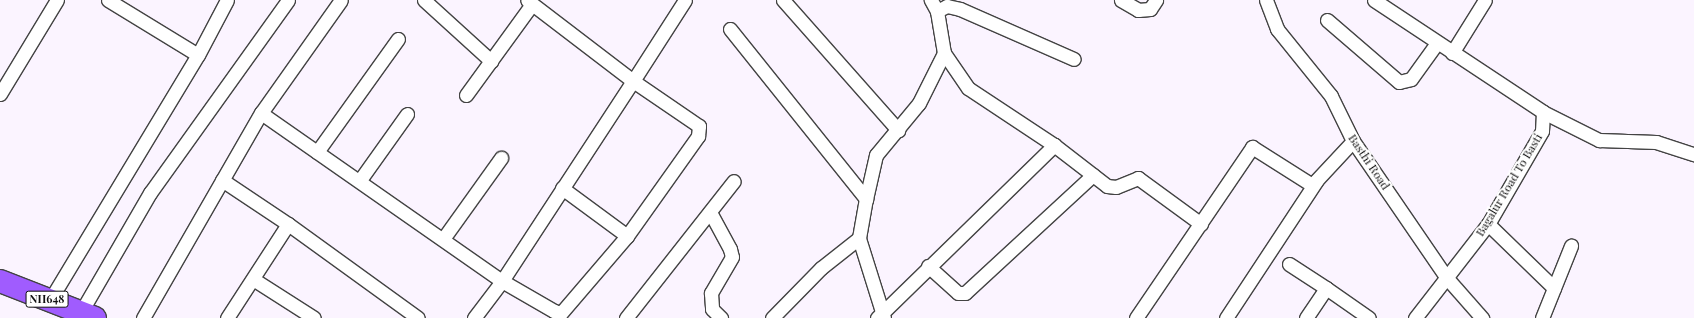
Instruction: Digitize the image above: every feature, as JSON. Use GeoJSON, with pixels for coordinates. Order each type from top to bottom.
{"type":"FeatureCollection","features":[{"type":"Feature","properties":{"kind":"highway","name":"NH648"},"geometry":{"type":"LineString","coordinates":[[0,281],[88,315]]}},
{"type":"Feature","properties":{"kind":"street"},"geometry":{"type":"LineString","coordinates":[[0,94],[57,0]]}},
{"type":"Feature","properties":{"kind":"street"},"geometry":{"type":"LineString","coordinates":[[108,0],[198,55]]}},
{"type":"Feature","properties":{"kind":"street"},"geometry":{"type":"LineString","coordinates":[[50,300],[198,55],[227,0]]}},
{"type":"Feature","properties":{"kind":"street"},"geometry":{"type":"LineString","coordinates":[[88,315],[163,173],[288,0]]}},
{"type":"Feature","properties":{"kind":"street"},"geometry":{"type":"LineString","coordinates":[[143,318],[261,113],[341,0]]}},
{"type":"Feature","properties":{"kind":"street"},"geometry":{"type":"LineString","coordinates":[[424,0],[491,61]]}},
{"type":"Feature","properties":{"kind":"street"},"geometry":{"type":"LineString","coordinates":[[474,318],[502,281],[685,0]]}},
{"type":"Feature","properties":{"kind":"street"},"geometry":{"type":"LineString","coordinates":[[783,0],[898,130]]}},
{"type":"Feature","properties":{"kind":"street"},"geometry":{"type":"LineString","coordinates":[[1121,0],[1138,10],[1150,9],[1156,0]]}},
{"type":"Feature","properties":{"kind":"street","name":"Basthi Road"},"geometry":{"type":"LineString","coordinates":[[1266,0],[1276,29],[1331,96],[1353,141],[1446,277],[1482,318]]}},
{"type":"Feature","properties":{"kind":"street"},"geometry":{"type":"LineString","coordinates":[[1374,0],[1543,112],[1598,140],[1656,142],[1694,154]]}},
{"type":"Feature","properties":{"kind":"street"},"geometry":{"type":"LineString","coordinates":[[1452,53],[1485,0]]}},
{"type":"Feature","properties":{"kind":"street"},"geometry":{"type":"LineString","coordinates":[[261,113],[360,180],[502,281],[559,315],[627,236],[686,153],[699,131],[699,126],[633,81],[530,2],[491,61],[466,95]]}},
{"type":"Feature","properties":{"kind":"street"},"geometry":{"type":"LineString","coordinates":[[1074,59],[960,9],[947,6],[934,6],[944,53],[968,88],[1054,145],[1111,188],[1138,178],[1201,224]]}},
{"type":"Feature","properties":{"kind":"street"},"geometry":{"type":"LineString","coordinates":[[1327,20],[1399,82],[1411,80],[1437,43]]}},
{"type":"Feature","properties":{"kind":"street"},"geometry":{"type":"LineString","coordinates":[[730,29],[866,199]]}},
{"type":"Feature","properties":{"kind":"street"},"geometry":{"type":"LineString","coordinates":[[317,152],[398,39]]}},
{"type":"Feature","properties":{"kind":"street"},"geometry":{"type":"LineString","coordinates":[[880,316],[859,238],[876,155],[898,130],[919,102],[944,53]]}},
{"type":"Feature","properties":{"kind":"street","name":"Bagalur Road To Basti"},"geometry":{"type":"LineString","coordinates":[[1415,318],[1488,224],[1542,131],[1543,112]]}},
{"type":"Feature","properties":{"kind":"street"},"geometry":{"type":"LineString","coordinates":[[360,180],[407,114]]}},
{"type":"Feature","properties":{"kind":"street"},"geometry":{"type":"LineString","coordinates":[[1136,318],[1252,147],[1312,185],[1353,141]]}},
{"type":"Feature","properties":{"kind":"street"},"geometry":{"type":"LineString","coordinates":[[880,316],[928,266],[1054,145]]}},
{"type":"Feature","properties":{"kind":"street"},"geometry":{"type":"LineString","coordinates":[[443,239],[501,158]]}},
{"type":"Feature","properties":{"kind":"street"},"geometry":{"type":"LineString","coordinates":[[928,266],[958,293],[965,293],[1093,175]]}},
{"type":"Feature","properties":{"kind":"street"},"geometry":{"type":"LineString","coordinates":[[222,180],[288,224],[418,318]]}},
{"type":"Feature","properties":{"kind":"street"},"geometry":{"type":"LineString","coordinates":[[1226,318],[1316,180]]}},
{"type":"Feature","properties":{"kind":"street"},"geometry":{"type":"LineString","coordinates":[[626,318],[734,181]]}},
{"type":"Feature","properties":{"kind":"street"},"geometry":{"type":"LineString","coordinates":[[562,188],[627,236]]}},
{"type":"Feature","properties":{"kind":"street"},"geometry":{"type":"LineString","coordinates":[[710,212],[730,249],[732,257],[711,293],[712,309],[720,318]]}},
{"type":"Feature","properties":{"kind":"street"},"geometry":{"type":"LineString","coordinates":[[227,318],[288,224]]}},
{"type":"Feature","properties":{"kind":"street"},"geometry":{"type":"LineString","coordinates":[[1488,224],[1554,288]]}},
{"type":"Feature","properties":{"kind":"street"},"geometry":{"type":"LineString","coordinates":[[772,318],[820,268],[859,238]]}},
{"type":"Feature","properties":{"kind":"street"},"geometry":{"type":"LineString","coordinates":[[1542,318],[1571,246]]}},
{"type":"Feature","properties":{"kind":"street"},"geometry":{"type":"LineString","coordinates":[[1289,264],[1369,318]]}},
{"type":"Feature","properties":{"kind":"street"},"geometry":{"type":"LineString","coordinates":[[252,279],[314,318]]}},
{"type":"Feature","properties":{"kind":"street"},"geometry":{"type":"LineString","coordinates":[[1306,318],[1326,288]]}}]}
